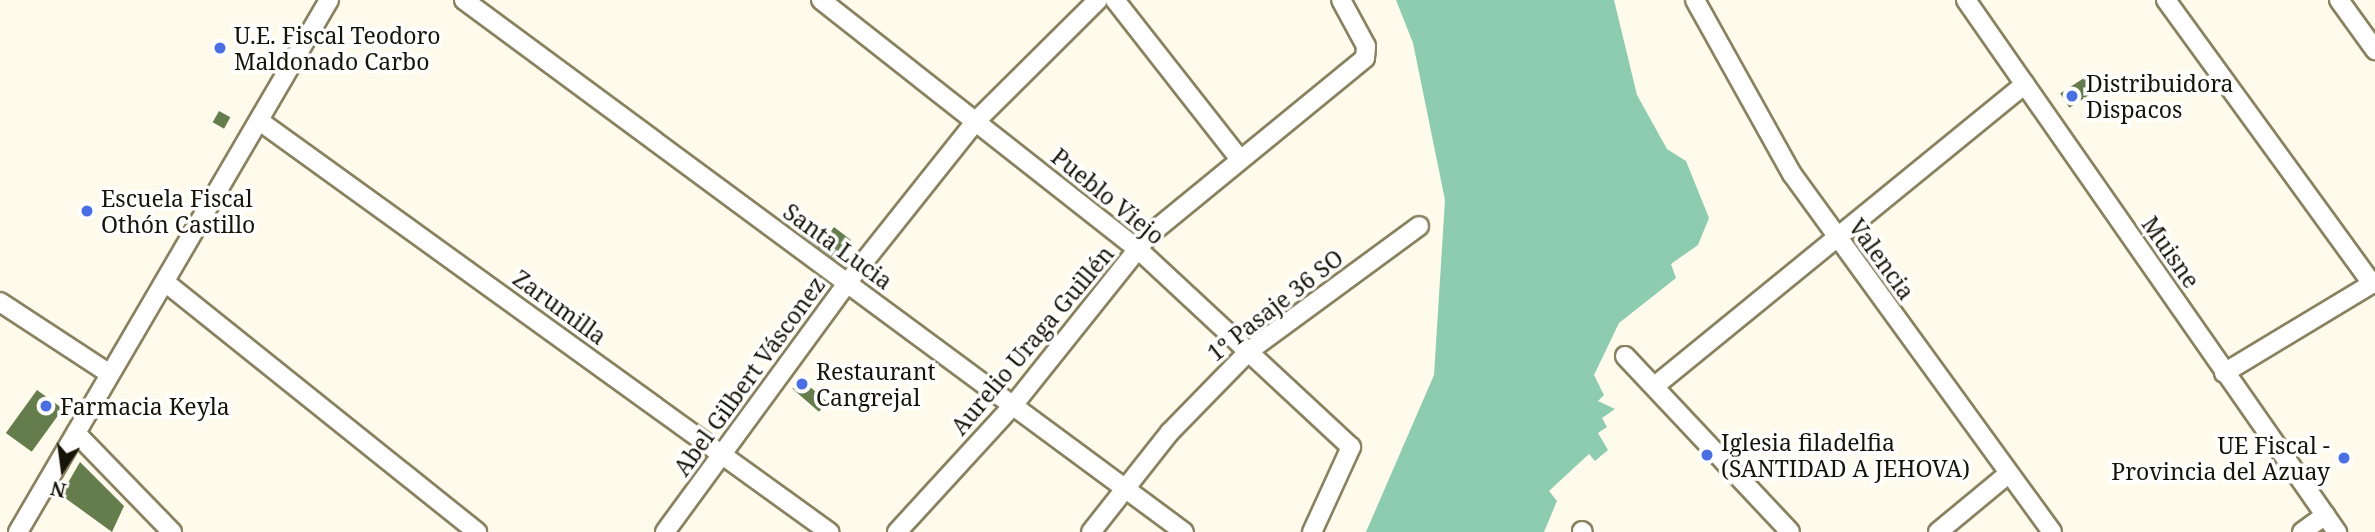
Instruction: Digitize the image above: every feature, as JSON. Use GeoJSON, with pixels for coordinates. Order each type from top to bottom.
{"type":"FeatureCollection","features":[{"type":"Feature","properties":{"kind":"street"},"geometry":{"type":"LineString","coordinates":[[18,532],[261,122],[329,0]]}},
{"type":"Feature","properties":{"kind":"street","name":"Santa Lucia"},"geometry":{"type":"LineString","coordinates":[[464,0],[847,283],[1015,403],[1184,532]]}},
{"type":"Feature","properties":{"kind":"street","name":"Pueblo Viejo"},"geometry":{"type":"LineString","coordinates":[[821,0],[1140,251],[1352,447],[1312,532]]}},
{"type":"Feature","properties":{"kind":"street","name":"Abel Gilbert Vásconez"},"geometry":{"type":"LineString","coordinates":[[666,532],[847,283],[975,122],[1098,0]]}},
{"type":"Feature","properties":{"kind":"street"},"geometry":{"type":"LineString","coordinates":[[1115,0],[1239,158]]}},
{"type":"Feature","properties":{"kind":"street","name":"Aurelio Uraga Guillén"},"geometry":{"type":"LineString","coordinates":[[897,532],[1015,403],[1140,251],[1149,235],[1368,51],[1341,0]]}},
{"type":"Feature","properties":{"kind":"street","name":"Valencia"},"geometry":{"type":"LineString","coordinates":[[1696,0],[1792,174],[2052,532]]}},
{"type":"Feature","properties":{"kind":"street","name":"Muisne"},"geometry":{"type":"LineString","coordinates":[[1966,0],[2337,532]]}},
{"type":"Feature","properties":{"kind":"street"},"geometry":{"type":"LineString","coordinates":[[2166,0],[2374,283],[2224,373]]}},
{"type":"Feature","properties":{"kind":"street"},"geometry":{"type":"LineString","coordinates":[[2339,0],[2375,50]]}},
{"type":"Feature","properties":{"kind":"street"},"geometry":{"type":"LineString","coordinates":[[1656,386],[1834,235],[2025,84]]}},
{"type":"Feature","properties":{"kind":"street","name":"Zarumilla"},"geometry":{"type":"LineString","coordinates":[[261,122],[829,532]]}},
{"type":"Feature","properties":{"kind":"street","name":"1º Pasaje 36 SO"},"geometry":{"type":"LineString","coordinates":[[1091,532],[1125,487],[1249,351],[1419,226]]}},
{"type":"Feature","properties":{"kind":"street"},"geometry":{"type":"LineString","coordinates":[[165,282],[477,532]]}},
{"type":"Feature","properties":{"kind":"street"},"geometry":{"type":"LineString","coordinates":[[0,302],[110,374]]}},
{"type":"Feature","properties":{"kind":"street"},"geometry":{"type":"LineString","coordinates":[[1625,356],[1790,532]]}},
{"type":"Feature","properties":{"kind":"street"},"geometry":{"type":"LineString","coordinates":[[76,433],[172,532]]}},
{"type":"Feature","properties":{"kind":"street"},"geometry":{"type":"LineString","coordinates":[[1938,532],[2008,474]]}},
{"type":"Feature","properties":{"kind":"street"},"geometry":{"type":"LineString","coordinates":[[2302,532],[2325,514]]}},
{"type":"Feature","properties":{"kind":"shaded area"},"geometry":{"type":"Polygon","coordinates":[[[1396,0],[1614,0],[1637,95],[1667,149],[1686,161],[1709,218],[1698,245],[1671,264],[1676,278],[1619,323],[1594,375],[1604,395],[1598,401],[1615,409],[1602,418],[1607,427],[1598,433],[1608,450],[1595,461],[1589,454],[1549,491],[1557,501],[1544,532],[1366,532],[1434,375],[1445,200],[1413,43],[1396,0]]]}},
{"type":"Feature","properties":{"kind":"building"},"geometry":{"type":"Polygon","coordinates":[[[2087,76],[2096,90],[2069,108],[2060,93],[2087,76]]]}},
{"type":"Feature","properties":{"kind":"building"},"geometry":{"type":"Polygon","coordinates":[[[219,111],[230,117],[224,129],[213,122],[219,111]]]}},
{"type":"Feature","properties":{"kind":"building"},"geometry":{"type":"Polygon","coordinates":[[[806,223],[826,238],[834,227],[851,240],[835,260],[799,233],[806,223]]]}},
{"type":"Feature","properties":{"kind":"building"},"geometry":{"type":"Polygon","coordinates":[[[801,379],[827,402],[819,412],[792,389],[801,379]]]}},
{"type":"Feature","properties":{"kind":"building"},"geometry":{"type":"Polygon","coordinates":[[[37,390],[63,409],[32,452],[6,433],[37,390]]]}},
{"type":"Feature","properties":{"kind":"building"},"geometry":{"type":"Polygon","coordinates":[[[80,462],[124,506],[112,532],[61,495],[80,462]]]}},
{"type":"Feature","properties":{"kind":"place","name":"U.E. Fiscal Teodoro Maldonado Carbo"},"geometry":{"type":"Point","coordinates":[220,48]}},
{"type":"Feature","properties":{"kind":"place","name":"Distribuidora Dispacos"},"geometry":{"type":"Point","coordinates":[2072,96]}},
{"type":"Feature","properties":{"kind":"place","name":"Escuela Fiscal Othón Castillo"},"geometry":{"type":"Point","coordinates":[87,211]}},
{"type":"Feature","properties":{"kind":"place","name":"Restaurant Cangrejal"},"geometry":{"type":"Point","coordinates":[802,384]}},
{"type":"Feature","properties":{"kind":"place","name":"Farmacia Keyla"},"geometry":{"type":"Point","coordinates":[46,406]}},
{"type":"Feature","properties":{"kind":"place","name":"Iglesia filadelfia (SANTIDAD A JEHOVA)"},"geometry":{"type":"Point","coordinates":[1707,455]}},
{"type":"Feature","properties":{"kind":"place","name":"UE Fiscal - Provincia del Azuay"},"geometry":{"type":"Point","coordinates":[2344,458]}}]}
